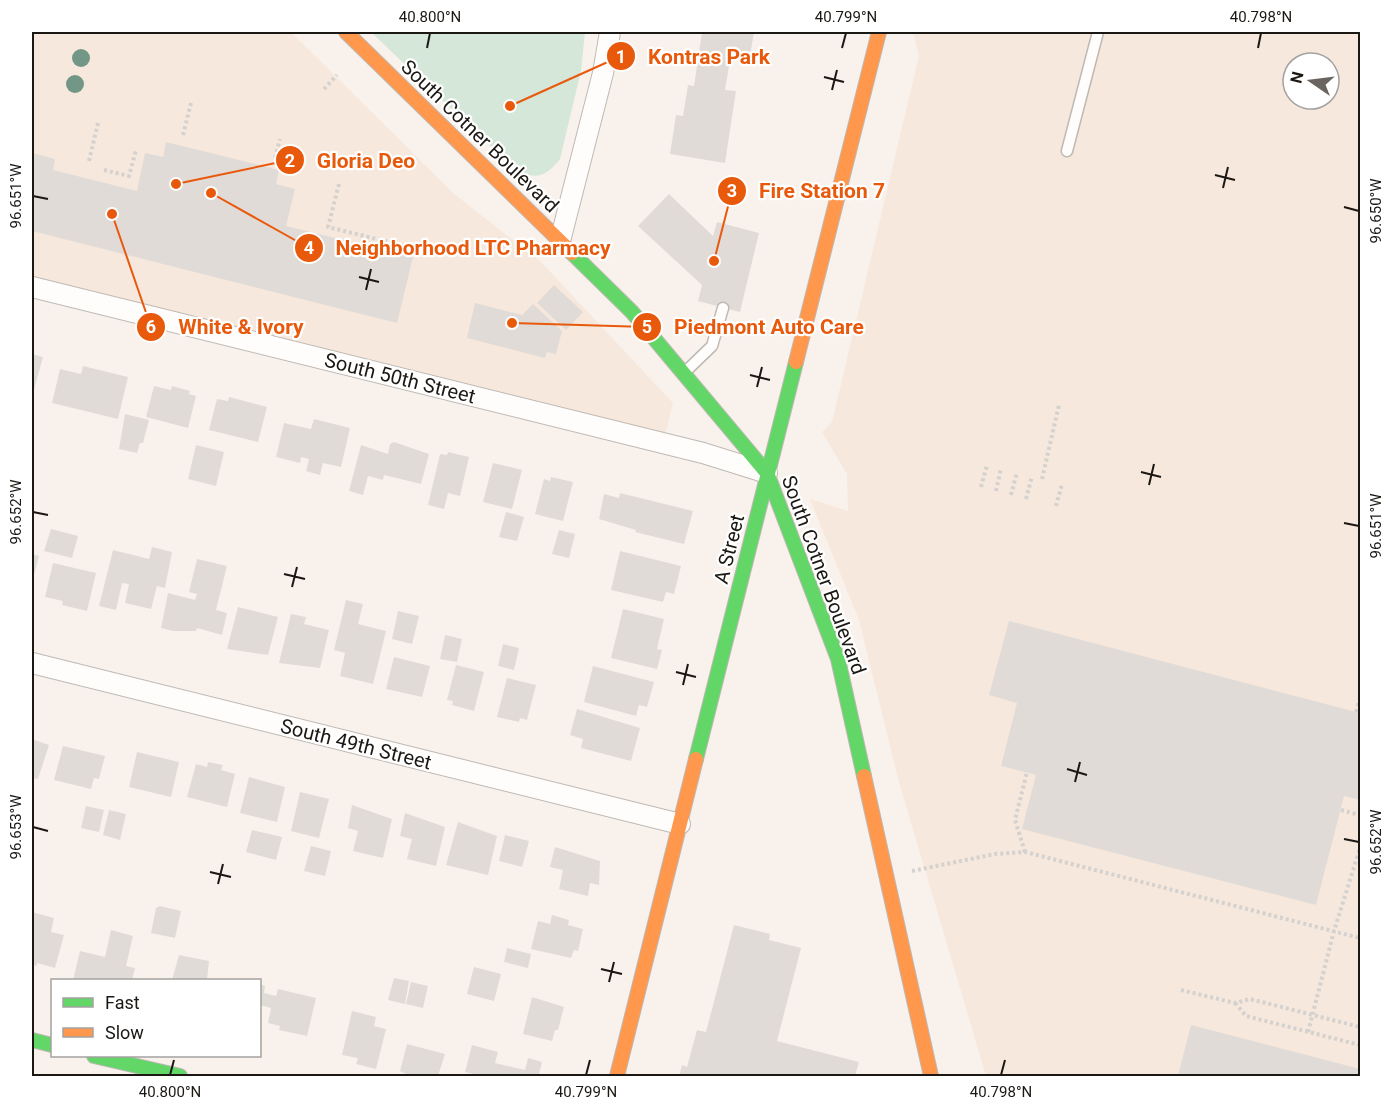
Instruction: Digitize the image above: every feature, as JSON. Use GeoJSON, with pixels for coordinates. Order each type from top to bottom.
{"type":"FeatureCollection","features":[{"type":"Feature","properties":{"kind":"main road","name":"South Cotner Boulevard"},"geometry":{"type":"LineString","coordinates":[[346,32],[632,312],[767,473],[838,659],[931,1077]]}},
{"type":"Feature","properties":{"kind":"main road","name":"A Street"},"geometry":{"type":"LineString","coordinates":[[617,1077],[879,32]]}},
{"type":"Feature","properties":{"kind":"main road"},"geometry":{"type":"LineString","coordinates":[[32,1040],[51,1046]]}},
{"type":"Feature","properties":{"kind":"main road"},"geometry":{"type":"LineString","coordinates":[[98,1057],[180,1077]]}},
{"type":"Feature","properties":{"kind":"street"},"geometry":{"type":"LineString","coordinates":[[560,241],[603,73],[610,32]]}},
{"type":"Feature","properties":{"kind":"street","name":"South 50th Street"},"geometry":{"type":"LineString","coordinates":[[32,287],[703,453],[767,473]]}},
{"type":"Feature","properties":{"kind":"street","name":"South 49th Street"},"geometry":{"type":"LineString","coordinates":[[32,663],[680,824]]}},
{"type":"Feature","properties":{"kind":"lane"},"geometry":{"type":"LineString","coordinates":[[1067,152],[1098,32]]}},
{"type":"Feature","properties":{"kind":"lane"},"geometry":{"type":"LineString","coordinates":[[685,373],[712,346],[723,308]]}},
{"type":"Feature","properties":{"kind":"path"},"geometry":{"type":"LineString","coordinates":[[324,89],[337,75]]}},
{"type":"Feature","properties":{"kind":"path"},"geometry":{"type":"LineString","coordinates":[[183,135],[191,103]]}},
{"type":"Feature","properties":{"kind":"path"},"geometry":{"type":"LineString","coordinates":[[88,161],[98,123]]}},
{"type":"Feature","properties":{"kind":"path"},"geometry":{"type":"LineString","coordinates":[[275,158],[280,139]]}},
{"type":"Feature","properties":{"kind":"path"},"geometry":{"type":"LineString","coordinates":[[104,170],[129,176],[136,150]]}},
{"type":"Feature","properties":{"kind":"path"},"geometry":{"type":"LineString","coordinates":[[339,184],[328,227],[413,248]]}},
{"type":"Feature","properties":{"kind":"path"},"geometry":{"type":"LineString","coordinates":[[1042,479],[1059,405]]}},
{"type":"Feature","properties":{"kind":"path"},"geometry":{"type":"LineString","coordinates":[[981,488],[987,465]]}},
{"type":"Feature","properties":{"kind":"path"},"geometry":{"type":"LineString","coordinates":[[996,492],[1002,468]]}},
{"type":"Feature","properties":{"kind":"path"},"geometry":{"type":"LineString","coordinates":[[1011,495],[1017,472]]}},
{"type":"Feature","properties":{"kind":"path"},"geometry":{"type":"LineString","coordinates":[[1026,499],[1032,476]]}},
{"type":"Feature","properties":{"kind":"path"},"geometry":{"type":"LineString","coordinates":[[1056,506],[1062,484]]}},
{"type":"Feature","properties":{"kind":"path"},"geometry":{"type":"LineString","coordinates":[[1356,711],[1360,699]]}},
{"type":"Feature","properties":{"kind":"path"},"geometry":{"type":"LineString","coordinates":[[1025,852],[1015,820],[1027,772]]}},
{"type":"Feature","properties":{"kind":"path"},"geometry":{"type":"LineString","coordinates":[[1341,810],[1360,815]]}},
{"type":"Feature","properties":{"kind":"path"},"geometry":{"type":"LineString","coordinates":[[1308,1032],[1360,848]]}},
{"type":"Feature","properties":{"kind":"path"},"geometry":{"type":"LineString","coordinates":[[909,872],[995,854],[1025,852],[1360,938]]}},
{"type":"Feature","properties":{"kind":"path"},"geometry":{"type":"LineString","coordinates":[[1181,990],[1236,1003],[1250,999],[1360,1027]]}},
{"type":"Feature","properties":{"kind":"path"},"geometry":{"type":"LineString","coordinates":[[1236,1003],[1246,1016],[1360,1045]]}},
{"type":"Feature","properties":{"kind":"shaded area"},"geometry":{"type":"Polygon","coordinates":[[[32,32],[291,32],[453,193],[541,262],[673,403],[663,444],[32,287],[32,32]]]}},
{"type":"Feature","properties":{"kind":"shaded area"},"geometry":{"type":"Polygon","coordinates":[[[913,32],[1360,32],[1360,1076],[986,1076],[899,782],[859,620],[810,499],[848,511],[847,474],[822,432],[832,422],[919,56],[913,32]]]}},
{"type":"Feature","properties":{"kind":"green space"},"geometry":{"type":"Polygon","coordinates":[[[371,32],[585,32],[581,71],[560,159],[550,170],[540,175],[529,175],[515,170],[371,32]]]}},
{"type":"Feature","properties":{"kind":"building"},"geometry":{"type":"Polygon","coordinates":[[[702,32],[754,32],[750,56],[731,54],[725,90],[736,91],[725,163],[670,154],[676,115],[683,116],[688,85],[694,86],[702,32]]]}},
{"type":"Feature","properties":{"kind":"building"},"geometry":{"type":"Polygon","coordinates":[[[166,142],[279,170],[276,184],[295,189],[286,226],[413,257],[397,323],[32,231],[32,153],[55,159],[53,170],[137,191],[145,153],[163,157],[166,142]]]}},
{"type":"Feature","properties":{"kind":"building"},"geometry":{"type":"Polygon","coordinates":[[[669,194],[713,236],[717,222],[759,233],[740,312],[698,301],[702,285],[638,226],[669,194]]]}},
{"type":"Feature","properties":{"kind":"building"},"geometry":{"type":"Polygon","coordinates":[[[554,285],[583,312],[566,330],[537,303],[554,285]]]}},
{"type":"Feature","properties":{"kind":"building"},"geometry":{"type":"Polygon","coordinates":[[[475,303],[522,315],[533,304],[562,331],[556,354],[547,352],[545,358],[467,338],[475,303]]]}},
{"type":"Feature","properties":{"kind":"building"},"geometry":{"type":"Polygon","coordinates":[[[32,354],[43,357],[32,397],[32,354]]]}},
{"type":"Feature","properties":{"kind":"building"},"geometry":{"type":"Polygon","coordinates":[[[83,366],[128,377],[118,419],[52,403],[60,369],[81,374],[83,366]]]}},
{"type":"Feature","properties":{"kind":"building"},"geometry":{"type":"Polygon","coordinates":[[[154,386],[171,390],[172,386],[190,391],[189,394],[196,396],[188,428],[146,417],[154,386]]]}},
{"type":"Feature","properties":{"kind":"building"},"geometry":{"type":"Polygon","coordinates":[[[229,397],[267,407],[258,442],[209,430],[217,399],[228,401],[229,397]]]}},
{"type":"Feature","properties":{"kind":"building"},"geometry":{"type":"Polygon","coordinates":[[[125,414],[149,420],[143,443],[140,443],[137,453],[119,449],[125,414]]]}},
{"type":"Feature","properties":{"kind":"building"},"geometry":{"type":"Polygon","coordinates":[[[314,419],[350,428],[341,467],[323,463],[320,475],[306,471],[309,459],[301,457],[300,463],[276,457],[284,423],[311,429],[314,419]]]}},
{"type":"Feature","properties":{"kind":"building"},"geometry":{"type":"Polygon","coordinates":[[[394,442],[429,454],[421,484],[384,475],[383,480],[368,476],[363,495],[349,491],[361,445],[388,454],[390,444],[394,442]]]}},
{"type":"Feature","properties":{"kind":"building"},"geometry":{"type":"Polygon","coordinates":[[[196,445],[224,452],[216,486],[188,479],[196,445]]]}},
{"type":"Feature","properties":{"kind":"building"},"geometry":{"type":"Polygon","coordinates":[[[448,452],[469,457],[460,496],[448,493],[444,509],[428,505],[440,454],[447,455],[448,452]]]}},
{"type":"Feature","properties":{"kind":"building"},"geometry":{"type":"Polygon","coordinates":[[[493,463],[522,470],[512,509],[483,502],[493,463]]]}},
{"type":"Feature","properties":{"kind":"building"},"geometry":{"type":"Polygon","coordinates":[[[551,477],[573,482],[563,521],[535,514],[544,479],[550,481],[551,477]]]}},
{"type":"Feature","properties":{"kind":"building"},"geometry":{"type":"Polygon","coordinates":[[[620,493],[693,511],[684,544],[635,532],[636,530],[599,519],[604,494],[619,498],[620,493]]]}},
{"type":"Feature","properties":{"kind":"building"},"geometry":{"type":"Polygon","coordinates":[[[506,512],[524,517],[517,541],[499,537],[506,512]]]}},
{"type":"Feature","properties":{"kind":"building"},"geometry":{"type":"Polygon","coordinates":[[[51,529],[78,536],[72,558],[44,551],[51,529]]]}},
{"type":"Feature","properties":{"kind":"building"},"geometry":{"type":"Polygon","coordinates":[[[559,530],[575,534],[569,558],[552,554],[559,530]]]}},
{"type":"Feature","properties":{"kind":"building"},"geometry":{"type":"Polygon","coordinates":[[[152,547],[172,552],[165,588],[157,586],[151,609],[125,603],[129,584],[122,583],[116,610],[99,606],[113,550],[149,559],[152,547]]]}},
{"type":"Feature","properties":{"kind":"building"},"geometry":{"type":"Polygon","coordinates":[[[620,551],[681,566],[674,594],[666,592],[663,602],[611,590],[620,551]]]}},
{"type":"Feature","properties":{"kind":"building"},"geometry":{"type":"Polygon","coordinates":[[[32,554],[39,556],[32,582],[32,554]]]}},
{"type":"Feature","properties":{"kind":"building"},"geometry":{"type":"Polygon","coordinates":[[[197,559],[227,566],[216,610],[227,613],[222,635],[197,628],[196,631],[173,631],[161,628],[168,593],[195,600],[197,594],[189,592],[197,559]]]}},
{"type":"Feature","properties":{"kind":"building"},"geometry":{"type":"Polygon","coordinates":[[[53,563],[96,573],[87,611],[62,605],[63,601],[45,597],[53,563]]]}},
{"type":"Feature","properties":{"kind":"building"},"geometry":{"type":"Polygon","coordinates":[[[346,600],[363,604],[358,624],[386,631],[373,684],[340,676],[345,653],[334,650],[346,600]]]}},
{"type":"Feature","properties":{"kind":"building"},"geometry":{"type":"Polygon","coordinates":[[[238,607],[278,617],[268,655],[227,649],[238,607]]]}},
{"type":"Feature","properties":{"kind":"building"},"geometry":{"type":"Polygon","coordinates":[[[623,609],[664,619],[657,649],[662,650],[657,669],[611,658],[623,609]]]}},
{"type":"Feature","properties":{"kind":"building"},"geometry":{"type":"Polygon","coordinates":[[[398,611],[419,616],[412,644],[392,639],[398,611]]]}},
{"type":"Feature","properties":{"kind":"building"},"geometry":{"type":"Polygon","coordinates":[[[291,614],[306,617],[304,624],[329,630],[320,668],[279,663],[291,614]]]}},
{"type":"Feature","properties":{"kind":"building"},"geometry":{"type":"Polygon","coordinates":[[[1009,621],[1360,713],[1358,756],[1360,757],[1360,800],[1344,796],[1316,905],[1022,829],[1036,775],[1001,766],[1017,703],[989,695],[1009,621]]]}},
{"type":"Feature","properties":{"kind":"building"},"geometry":{"type":"Polygon","coordinates":[[[445,635],[462,639],[457,662],[440,659],[445,635]]]}},
{"type":"Feature","properties":{"kind":"building"},"geometry":{"type":"Polygon","coordinates":[[[503,644],[519,648],[514,670],[498,666],[503,644]]]}},
{"type":"Feature","properties":{"kind":"building"},"geometry":{"type":"Polygon","coordinates":[[[394,657],[430,666],[422,697],[386,689],[394,657]]]}},
{"type":"Feature","properties":{"kind":"building"},"geometry":{"type":"Polygon","coordinates":[[[456,665],[484,672],[474,711],[452,705],[453,701],[447,700],[456,665]]]}},
{"type":"Feature","properties":{"kind":"building"},"geometry":{"type":"Polygon","coordinates":[[[593,666],[654,682],[647,707],[639,705],[636,716],[584,702],[593,666]]]}},
{"type":"Feature","properties":{"kind":"building"},"geometry":{"type":"Polygon","coordinates":[[[507,678],[536,685],[527,720],[520,718],[519,722],[497,717],[507,678]]]}},
{"type":"Feature","properties":{"kind":"building"},"geometry":{"type":"Polygon","coordinates":[[[577,709],[640,728],[631,761],[581,748],[583,739],[570,735],[577,709]]]}},
{"type":"Feature","properties":{"kind":"building"},"geometry":{"type":"Polygon","coordinates":[[[32,739],[49,745],[38,779],[32,778],[32,739]]]}},
{"type":"Feature","properties":{"kind":"building"},"geometry":{"type":"Polygon","coordinates":[[[63,746],[105,756],[99,779],[94,778],[91,789],[54,780],[63,746]]]}},
{"type":"Feature","properties":{"kind":"building"},"geometry":{"type":"Polygon","coordinates":[[[137,752],[179,762],[171,797],[129,787],[137,752]]]}},
{"type":"Feature","properties":{"kind":"building"},"geometry":{"type":"Polygon","coordinates":[[[208,762],[223,765],[221,770],[235,774],[227,807],[187,797],[196,764],[207,767],[208,762]]]}},
{"type":"Feature","properties":{"kind":"building"},"geometry":{"type":"Polygon","coordinates":[[[249,777],[285,787],[277,822],[240,813],[249,777]]]}},
{"type":"Feature","properties":{"kind":"building"},"geometry":{"type":"Polygon","coordinates":[[[300,792],[329,799],[319,838],[291,831],[300,792]]]}},
{"type":"Feature","properties":{"kind":"building"},"geometry":{"type":"Polygon","coordinates":[[[352,805],[392,819],[383,858],[353,851],[358,831],[348,828],[352,805]]]}},
{"type":"Feature","properties":{"kind":"building"},"geometry":{"type":"Polygon","coordinates":[[[86,806],[104,810],[99,832],[81,828],[86,806]]]}},
{"type":"Feature","properties":{"kind":"building"},"geometry":{"type":"Polygon","coordinates":[[[109,810],[126,814],[120,840],[103,835],[109,810]]]}},
{"type":"Feature","properties":{"kind":"building"},"geometry":{"type":"Polygon","coordinates":[[[405,813],[445,827],[436,866],[407,859],[412,839],[400,836],[405,813]]]}},
{"type":"Feature","properties":{"kind":"building"},"geometry":{"type":"Polygon","coordinates":[[[458,822],[497,836],[488,875],[446,865],[458,822]]]}},
{"type":"Feature","properties":{"kind":"building"},"geometry":{"type":"Polygon","coordinates":[[[252,830],[282,837],[276,860],[246,852],[252,830]]]}},
{"type":"Feature","properties":{"kind":"building"},"geometry":{"type":"Polygon","coordinates":[[[505,835],[529,841],[522,867],[499,861],[505,835]]]}},
{"type":"Feature","properties":{"kind":"building"},"geometry":{"type":"Polygon","coordinates":[[[311,846],[331,851],[325,876],[304,871],[311,846]]]}},
{"type":"Feature","properties":{"kind":"building"},"geometry":{"type":"Polygon","coordinates":[[[555,847],[600,861],[599,885],[590,883],[588,896],[559,889],[563,870],[550,867],[555,847]]]}},
{"type":"Feature","properties":{"kind":"building"},"geometry":{"type":"Polygon","coordinates":[[[160,906],[181,911],[175,938],[151,933],[156,908],[160,906]]]}},
{"type":"Feature","properties":{"kind":"building"},"geometry":{"type":"Polygon","coordinates":[[[32,912],[54,918],[51,932],[64,935],[55,968],[37,963],[37,966],[32,964],[32,912]]]}},
{"type":"Feature","properties":{"kind":"building"},"geometry":{"type":"Polygon","coordinates":[[[552,915],[569,920],[568,925],[583,929],[578,951],[574,950],[571,958],[531,949],[538,921],[550,924],[552,915]]]}},
{"type":"Feature","properties":{"kind":"building"},"geometry":{"type":"Polygon","coordinates":[[[734,925],[770,934],[769,940],[801,948],[777,1041],[859,1062],[855,1076],[679,1076],[682,1065],[687,1067],[697,1030],[706,1032],[734,925]]]}},
{"type":"Feature","properties":{"kind":"building"},"geometry":{"type":"Polygon","coordinates":[[[111,930],[133,936],[126,966],[135,968],[132,979],[73,979],[80,951],[105,957],[111,930]]]}},
{"type":"Feature","properties":{"kind":"building"},"geometry":{"type":"Polygon","coordinates":[[[507,948],[531,954],[528,968],[504,962],[507,948]]]}},
{"type":"Feature","properties":{"kind":"building"},"geometry":{"type":"Polygon","coordinates":[[[179,955],[209,961],[207,979],[172,979],[179,955]]]}},
{"type":"Feature","properties":{"kind":"building"},"geometry":{"type":"Polygon","coordinates":[[[474,967],[501,974],[494,1001],[467,994],[474,967]]]}},
{"type":"Feature","properties":{"kind":"building"},"geometry":{"type":"Polygon","coordinates":[[[394,978],[409,981],[405,1004],[388,1000],[394,978]]]}},
{"type":"Feature","properties":{"kind":"building"},"geometry":{"type":"Polygon","coordinates":[[[411,982],[428,986],[423,1008],[406,1004],[411,982]]]}},
{"type":"Feature","properties":{"kind":"building"},"geometry":{"type":"Polygon","coordinates":[[[261,984],[265,986],[264,993],[276,996],[278,989],[316,998],[307,1036],[279,1030],[280,1026],[268,1023],[271,1008],[261,1005],[261,984]]]}},
{"type":"Feature","properties":{"kind":"building"},"geometry":{"type":"Polygon","coordinates":[[[532,997],[564,1007],[558,1030],[555,1030],[552,1041],[523,1034],[532,997]]]}},
{"type":"Feature","properties":{"kind":"building"},"geometry":{"type":"Polygon","coordinates":[[[352,1011],[376,1017],[374,1026],[386,1029],[376,1069],[356,1064],[358,1058],[342,1055],[352,1011]]]}},
{"type":"Feature","properties":{"kind":"building"},"geometry":{"type":"Polygon","coordinates":[[[1191,1025],[1360,1069],[1360,1076],[1178,1076],[1191,1025]]]}},
{"type":"Feature","properties":{"kind":"building"},"geometry":{"type":"Polygon","coordinates":[[[407,1044],[445,1054],[438,1076],[410,1076],[400,1071],[407,1044]]]}},
{"type":"Feature","properties":{"kind":"building"},"geometry":{"type":"Polygon","coordinates":[[[472,1045],[498,1052],[495,1063],[525,1070],[528,1058],[542,1062],[539,1074],[546,1076],[482,1076],[465,1072],[472,1045]]]}},
{"type":"Feature","properties":{"kind":"traffic: fast"},"geometry":{"type":"LineString","coordinates":[[572,253],[632,312],[767,473],[838,659],[864,776]]}},
{"type":"Feature","properties":{"kind":"traffic: fast"},"geometry":{"type":"LineString","coordinates":[[696,759],[796,362]]}},
{"type":"Feature","properties":{"kind":"traffic: fast"},"geometry":{"type":"LineString","coordinates":[[32,1040],[51,1045]]}},
{"type":"Feature","properties":{"kind":"traffic: fast"},"geometry":{"type":"LineString","coordinates":[[98,1057],[180,1076]]}},
{"type":"Feature","properties":{"kind":"traffic: slow"},"geometry":{"type":"LineString","coordinates":[[346,32],[572,253]]}},
{"type":"Feature","properties":{"kind":"traffic: slow"},"geometry":{"type":"LineString","coordinates":[[796,362],[879,32]]}},
{"type":"Feature","properties":{"kind":"traffic: slow"},"geometry":{"type":"LineString","coordinates":[[617,1076],[696,759]]}},
{"type":"Feature","properties":{"kind":"traffic: slow"},"geometry":{"type":"LineString","coordinates":[[864,776],[931,1076]]}},
{"type":"Feature","properties":{"kind":"place","name":"Kontras Park"},"geometry":{"type":"Point","coordinates":[510,106]}},
{"type":"Feature","properties":{"kind":"place","name":"Gloria Deo"},"geometry":{"type":"Point","coordinates":[176,184]}},
{"type":"Feature","properties":{"kind":"place","name":"Neighborhood LTC Pharmacy"},"geometry":{"type":"Point","coordinates":[211,193]}},
{"type":"Feature","properties":{"kind":"place","name":"White & Ivory"},"geometry":{"type":"Point","coordinates":[112,214]}},
{"type":"Feature","properties":{"kind":"place","name":"Fire Station 7"},"geometry":{"type":"Point","coordinates":[714,261]}},
{"type":"Feature","properties":{"kind":"place","name":"Piedmont Auto Care"},"geometry":{"type":"Point","coordinates":[512,323]}}]}
